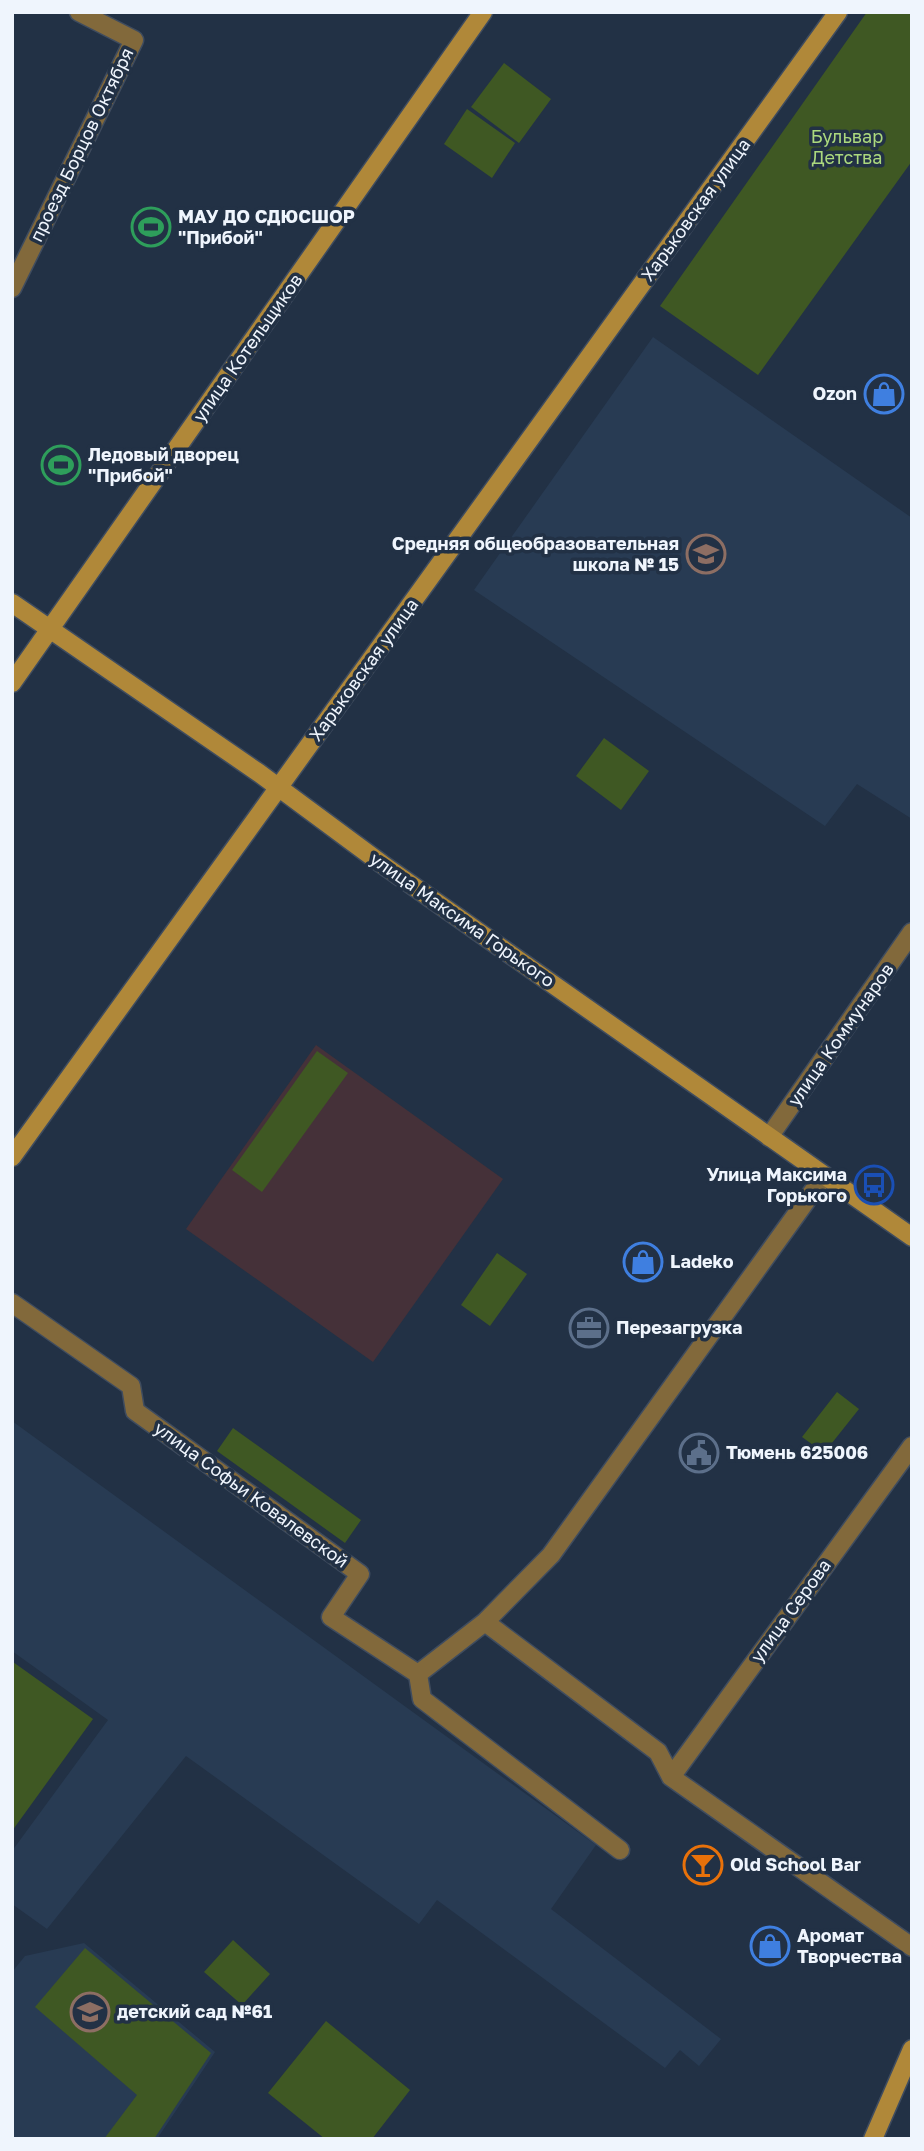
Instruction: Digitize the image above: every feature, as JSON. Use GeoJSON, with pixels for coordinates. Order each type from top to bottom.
{"type":"FeatureCollection","features":[{"type":"Feature","properties":{"kind":"street","name":"проезд Борцов Октября"},"geometry":{"type":"LineString","coordinates":[[12,288],[134,40],[79,12]]}},
{"type":"Feature","properties":{"kind":"street","name":"улица Котельщиков"},"geometry":{"type":"LineString","coordinates":[[12,683],[483,12]]}},
{"type":"Feature","properties":{"kind":"street","name":"Харьковская улица"},"geometry":{"type":"LineString","coordinates":[[12,1157],[838,12]]}},
{"type":"Feature","properties":{"kind":"street","name":"улица Максима Горького"},"geometry":{"type":"LineString","coordinates":[[12,603],[279,788],[912,1237]]}},
{"type":"Feature","properties":{"kind":"street","name":"улица Коммунаров"},"geometry":{"type":"LineString","coordinates":[[769,1137],[912,932]]}},
{"type":"Feature","properties":{"kind":"street"},"geometry":{"type":"LineString","coordinates":[[620,1850],[422,1699],[418,1674],[485,1622],[551,1555],[824,1175]]}},
{"type":"Feature","properties":{"kind":"street","name":"улица Софьи Ковалевской"},"geometry":{"type":"LineString","coordinates":[[12,1303],[131,1386],[135,1411],[360,1574],[331,1617],[418,1674]]}},
{"type":"Feature","properties":{"kind":"street","name":"улица Серова"},"geometry":{"type":"LineString","coordinates":[[671,1777],[912,1446]]}},
{"type":"Feature","properties":{"kind":"street"},"geometry":{"type":"LineString","coordinates":[[485,1622],[658,1752],[671,1777],[912,1947]]}},
{"type":"Feature","properties":{"kind":"street"},"geometry":{"type":"LineString","coordinates":[[873,2139],[912,2049]]}},
{"type":"Feature","properties":{"kind":"shaded area","name":"Средняя общеобразовательная школа № 15"},"geometry":{"type":"Polygon","coordinates":[[[653,337],[912,518],[912,819],[857,784],[825,826],[474,590],[653,337]]]}},
{"type":"Feature","properties":{"kind":"shaded area"},"geometry":{"type":"Polygon","coordinates":[[[316,1045],[503,1179],[373,1362],[186,1229],[316,1045]]]}},
{"type":"Feature","properties":{"kind":"shaded area"},"geometry":{"type":"Polygon","coordinates":[[[12,1421],[596,1845],[551,1909],[721,2039],[699,2066],[680,2050],[665,2068],[437,1900],[419,1924],[186,1756],[47,1929],[12,1904],[12,1851],[108,1720],[12,1651],[12,1421]]]}},
{"type":"Feature","properties":{"kind":"shaded area","name":"детский сад №61"},"geometry":{"type":"Polygon","coordinates":[[[84,1943],[215,2052],[157,2139],[12,2139],[12,1972],[25,1956],[84,1943]]]}},
{"type":"Feature","properties":{"kind":"green space","name":"Бульвар Детства"},"geometry":{"type":"Polygon","coordinates":[[[867,12],[912,12],[912,161],[758,375],[660,306],[867,12]]]}},
{"type":"Feature","properties":{"kind":"green space"},"geometry":{"type":"Polygon","coordinates":[[[504,63],[551,99],[519,143],[471,107],[504,63]]]}},
{"type":"Feature","properties":{"kind":"green space"},"geometry":{"type":"Polygon","coordinates":[[[467,109],[515,143],[492,178],[444,144],[467,109]]]}},
{"type":"Feature","properties":{"kind":"green space"},"geometry":{"type":"Polygon","coordinates":[[[604,738],[649,771],[621,810],[576,776],[604,738]]]}},
{"type":"Feature","properties":{"kind":"green space"},"geometry":{"type":"Polygon","coordinates":[[[317,1051],[348,1073],[262,1192],[232,1170],[317,1051]]]}},
{"type":"Feature","properties":{"kind":"green space"},"geometry":{"type":"Polygon","coordinates":[[[497,1253],[527,1274],[490,1326],[461,1305],[497,1253]]]}},
{"type":"Feature","properties":{"kind":"green space"},"geometry":{"type":"Polygon","coordinates":[[[837,1392],[859,1409],[824,1453],[802,1437],[837,1392]]]}},
{"type":"Feature","properties":{"kind":"green space"},"geometry":{"type":"Polygon","coordinates":[[[233,1428],[361,1520],[345,1543],[217,1451],[233,1428]]]}},
{"type":"Feature","properties":{"kind":"green space"},"geometry":{"type":"Polygon","coordinates":[[[12,1663],[93,1719],[12,1831],[12,1663]]]}},
{"type":"Feature","properties":{"kind":"green space"},"geometry":{"type":"Polygon","coordinates":[[[233,1940],[270,1974],[242,2005],[204,1972],[233,1940]]]}},
{"type":"Feature","properties":{"kind":"green space"},"geometry":{"type":"Polygon","coordinates":[[[85,1948],[211,2053],[154,2139],[104,2139],[137,2095],[35,2007],[85,1948]]]}},
{"type":"Feature","properties":{"kind":"green space"},"geometry":{"type":"Polygon","coordinates":[[[326,2021],[410,2090],[372,2139],[325,2139],[268,2093],[326,2021]]]}},
{"type":"Feature","properties":{"kind":"place","name":"МАУ ДО СДЮСШОР \"Прибой\""},"geometry":{"type":"Point","coordinates":[151,227]}},
{"type":"Feature","properties":{"kind":"place","name":"Ozon"},"geometry":{"type":"Point","coordinates":[884,394]}},
{"type":"Feature","properties":{"kind":"place","name":"Ледовый дворец \"Прибой\""},"geometry":{"type":"Point","coordinates":[61,465]}},
{"type":"Feature","properties":{"kind":"place","name":"Средняя общеобразовательная школа № 15"},"geometry":{"type":"Point","coordinates":[706,554]}},
{"type":"Feature","properties":{"kind":"place","name":"Улица Максима Горького"},"geometry":{"type":"Point","coordinates":[874,1185]}},
{"type":"Feature","properties":{"kind":"place","name":"Ladeko"},"geometry":{"type":"Point","coordinates":[643,1262]}},
{"type":"Feature","properties":{"kind":"place","name":"Перезагрузка"},"geometry":{"type":"Point","coordinates":[589,1328]}},
{"type":"Feature","properties":{"kind":"place","name":"Тюмень 625006"},"geometry":{"type":"Point","coordinates":[699,1453]}},
{"type":"Feature","properties":{"kind":"place","name":"Old School Bar"},"geometry":{"type":"Point","coordinates":[703,1865]}},
{"type":"Feature","properties":{"kind":"place","name":"Аромат Творчества"},"geometry":{"type":"Point","coordinates":[770,1946]}},
{"type":"Feature","properties":{"kind":"place","name":"детский сад №61"},"geometry":{"type":"Point","coordinates":[90,2012]}}]}
